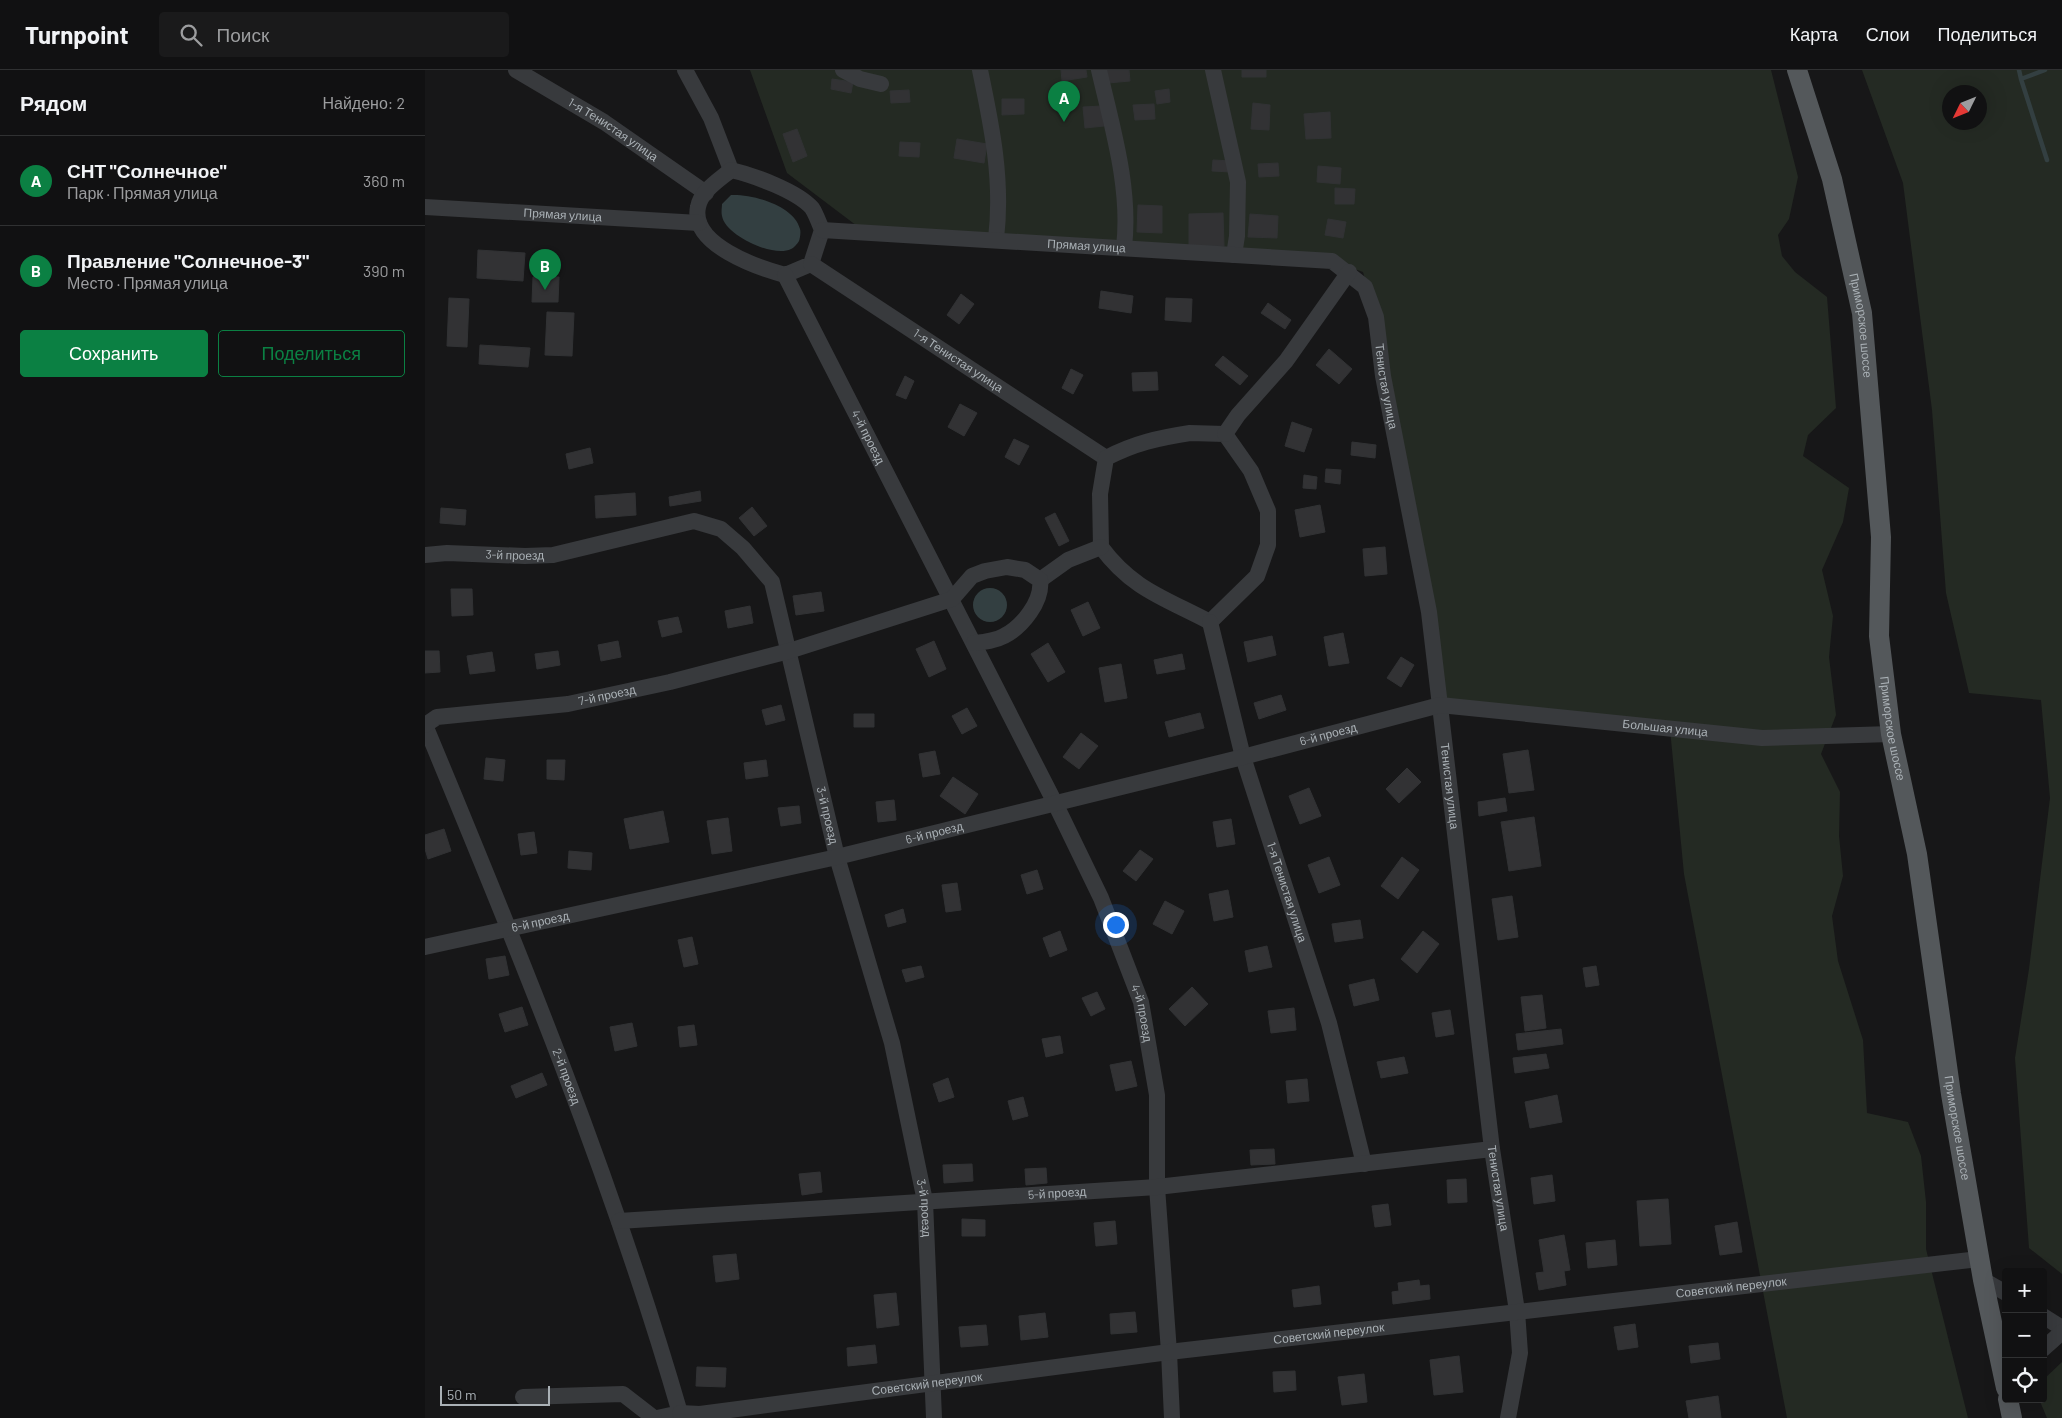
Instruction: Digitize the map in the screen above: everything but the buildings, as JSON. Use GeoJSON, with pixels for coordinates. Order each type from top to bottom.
{"type":"FeatureCollection","features":[{"type":"Feature","properties":{"kind":"main road","name":"Приморское шоссе"},"geometry":{"type":"LineString","coordinates":[[1797,70],[1832,179],[1862,313],[1881,537],[1879,636],[1891,734],[1917,854],[1951,1094],[1979,1259],[2002,1369]]}},
{"type":"Feature","properties":{"kind":"main road","name":"Приморское шоссе"},"geometry":{"type":"LineString","coordinates":[[2009,1403],[2012,1418]]}},
{"type":"Feature","properties":{"kind":"street","name":"1-я Тенистая улица"},"geometry":{"type":"LineString","coordinates":[[516,70],[604,122],[706,193]]}},
{"type":"Feature","properties":{"kind":"street"},"geometry":{"type":"LineString","coordinates":[[685,70],[711,118],[731,170]]}},
{"type":"Feature","properties":{"kind":"street"},"geometry":{"type":"LineString","coordinates":[[843,70],[860,79],[881,84]]}},
{"type":"Feature","properties":{"kind":"street"},"geometry":{"type":"LineString","coordinates":[[980,70],[997,153],[1000,192],[996,239]]}},
{"type":"Feature","properties":{"kind":"street"},"geometry":{"type":"LineString","coordinates":[[1099,70],[1118,156],[1123,199],[1124,248]]}},
{"type":"Feature","properties":{"kind":"street"},"geometry":{"type":"LineString","coordinates":[[1213,70],[1238,182],[1235,255]]}},
{"type":"Feature","properties":{"kind":"street"},"geometry":{"type":"LineString","coordinates":[[731,170],[747,174],[788,192],[812,208],[821,230],[811,264],[785,275],[765,270],[715,244],[699,223],[698,207],[706,193],[731,170]]}},
{"type":"Feature","properties":{"kind":"street","name":"Прямая улица"},"geometry":{"type":"LineString","coordinates":[[425,207],[699,223]]}},
{"type":"Feature","properties":{"kind":"street","name":"Прямая улица"},"geometry":{"type":"LineString","coordinates":[[821,230],[996,239],[1332,261],[1349,272]]}},
{"type":"Feature","properties":{"kind":"street","name":"1-я Тенистая улица"},"geometry":{"type":"LineString","coordinates":[[811,264],[1106,458]]}},
{"type":"Feature","properties":{"kind":"street"},"geometry":{"type":"LineString","coordinates":[[1225,434],[1238,415],[1286,361],[1349,272]]}},
{"type":"Feature","properties":{"kind":"street","name":"Тенистая улица"},"geometry":{"type":"LineString","coordinates":[[1349,272],[1365,287],[1376,317],[1383,376],[1429,612],[1492,1149],[1517,1311],[1519,1353],[1508,1418]]}},
{"type":"Feature","properties":{"kind":"street","name":"4-й проезд"},"geometry":{"type":"LineString","coordinates":[[785,275],[952,599]]}},
{"type":"Feature","properties":{"kind":"street"},"geometry":{"type":"LineString","coordinates":[[1190,433],[1225,434],[1251,471],[1268,511],[1268,546],[1257,576],[1210,622],[1155,596],[1131,580],[1101,547],[1100,494],[1106,458],[1131,445],[1154,438],[1190,433]]}},
{"type":"Feature","properties":{"kind":"street","name":"3-й проезд"},"geometry":{"type":"LineString","coordinates":[[425,555],[447,553],[525,556],[553,555],[694,521],[721,529],[743,548],[772,582],[837,857],[892,1043],[925,1201],[934,1418]]}},
{"type":"Feature","properties":{"kind":"street"},"geometry":{"type":"LineString","coordinates":[[1040,580],[1068,560],[1101,547]]}},
{"type":"Feature","properties":{"kind":"street"},"geometry":{"type":"LineString","coordinates":[[1007,567],[1025,570],[1040,580],[1042,590],[1029,614],[1016,628],[1003,637],[974,643],[952,599],[973,576],[985,571],[1007,567]]}},
{"type":"Feature","properties":{"kind":"street","name":"7-й проезд"},"geometry":{"type":"LineString","coordinates":[[425,725],[437,717],[577,702],[670,682],[789,651],[952,599]]}},
{"type":"Feature","properties":{"kind":"street","name":"1-я Тенистая улица"},"geometry":{"type":"LineString","coordinates":[[1210,622],[1243,757],[1329,1023],[1364,1164]]}},
{"type":"Feature","properties":{"kind":"street","name":"4-й проезд"},"geometry":{"type":"LineString","coordinates":[[974,643],[1101,898],[1141,1002],[1157,1095],[1157,1187],[1172,1418]]}},
{"type":"Feature","properties":{"kind":"street","name":"Большая улица"},"geometry":{"type":"LineString","coordinates":[[1440,705],[1762,738],[1891,734]]}},
{"type":"Feature","properties":{"kind":"street","name":"6-й проезд"},"geometry":{"type":"LineString","coordinates":[[425,947],[837,857],[1243,757],[1440,705]]}},
{"type":"Feature","properties":{"kind":"street","name":"2-й проезд"},"geometry":{"type":"LineString","coordinates":[[425,725],[509,928],[619,1221],[654,1322],[680,1412]]}},
{"type":"Feature","properties":{"kind":"street","name":"5-й проезд"},"geometry":{"type":"LineString","coordinates":[[619,1221],[1157,1187],[1492,1149]]}},
{"type":"Feature","properties":{"kind":"street","name":"Советский переулок"},"geometry":{"type":"LineString","coordinates":[[680,1412],[700,1414],[1169,1352],[1979,1259]]}},
{"type":"Feature","properties":{"kind":"street"},"geometry":{"type":"LineString","coordinates":[[1983,1280],[2002,1291]]}},
{"type":"Feature","properties":{"kind":"street"},"geometry":{"type":"LineString","coordinates":[[2047,1319],[2062,1328]]}},
{"type":"Feature","properties":{"kind":"street"},"geometry":{"type":"LineString","coordinates":[[2047,1346],[2062,1332]]}},
{"type":"Feature","properties":{"kind":"street"},"geometry":{"type":"LineString","coordinates":[[523,1397],[623,1394],[655,1418],[680,1412]]}},
{"type":"Feature","properties":{"kind":"shaded area"},"geometry":{"type":"Polygon","coordinates":[[[750,70],[1771,70],[1798,177],[1789,219],[1778,235],[1782,256],[1795,272],[1827,297],[1836,408],[1808,435],[1803,456],[1849,488],[1843,522],[1822,570],[1833,616],[1829,657],[1836,715],[1821,754],[1840,792],[1839,836],[1843,876],[1832,916],[1838,961],[1863,1040],[1867,1113],[1908,1122],[1921,1156],[1926,1202],[1926,1249],[1968,1418],[1787,1418],[1684,874],[1670,729],[1453,706],[1439,692],[1376,317],[1363,272],[1332,261],[865,232],[787,173],[750,70]]]}},
{"type":"Feature","properties":{"kind":"shaded area"},"geometry":{"type":"Polygon","coordinates":[[[1862,70],[2062,70],[2062,1274],[2029,1248],[2015,1058],[2029,969],[2050,798],[2041,700],[1969,693],[1946,593],[1932,410],[1903,183],[1862,70]]]}},
{"type":"Feature","properties":{"kind":"shaded area"},"geometry":{"type":"Polygon","coordinates":[[[731,195],[760,199],[781,207],[790,213],[800,229],[798,242],[791,249],[783,251],[762,248],[740,237],[725,223],[722,216],[722,204],[731,195]]]}},
{"type":"Feature","properties":{"kind":"shaded area"},"geometry":{"type":"Polygon","coordinates":[[[990,588],[997,589],[1002,593],[1006,598],[1006,612],[1002,617],[997,621],[990,622],[983,621],[978,617],[974,612],[973,605],[974,598],[978,593],[983,589],[990,588]]]}},
{"type":"Feature","properties":{"kind":"shaded area"},"geometry":{"type":"Polygon","coordinates":[[[2062,1362],[2062,1418],[2047,1418],[2041,1403],[2047,1403],[2047,1376],[2062,1362]]]}},
{"type":"Feature","properties":{"kind":"waterway"},"geometry":{"type":"LineString","coordinates":[[2019,70],[2021,79]]}},
{"type":"Feature","properties":{"kind":"waterway"},"geometry":{"type":"LineString","coordinates":[[2045,70],[2021,79],[2047,160]]}},
{"type":"Feature","properties":{"kind":"place","name":"СНТ \"Солнечное\""},"geometry":{"type":"Point","coordinates":[1064,122]}},
{"type":"Feature","properties":{"kind":"place","name":"Правление \"Солнечное-3\""},"geometry":{"type":"Point","coordinates":[545,290]}}]}
